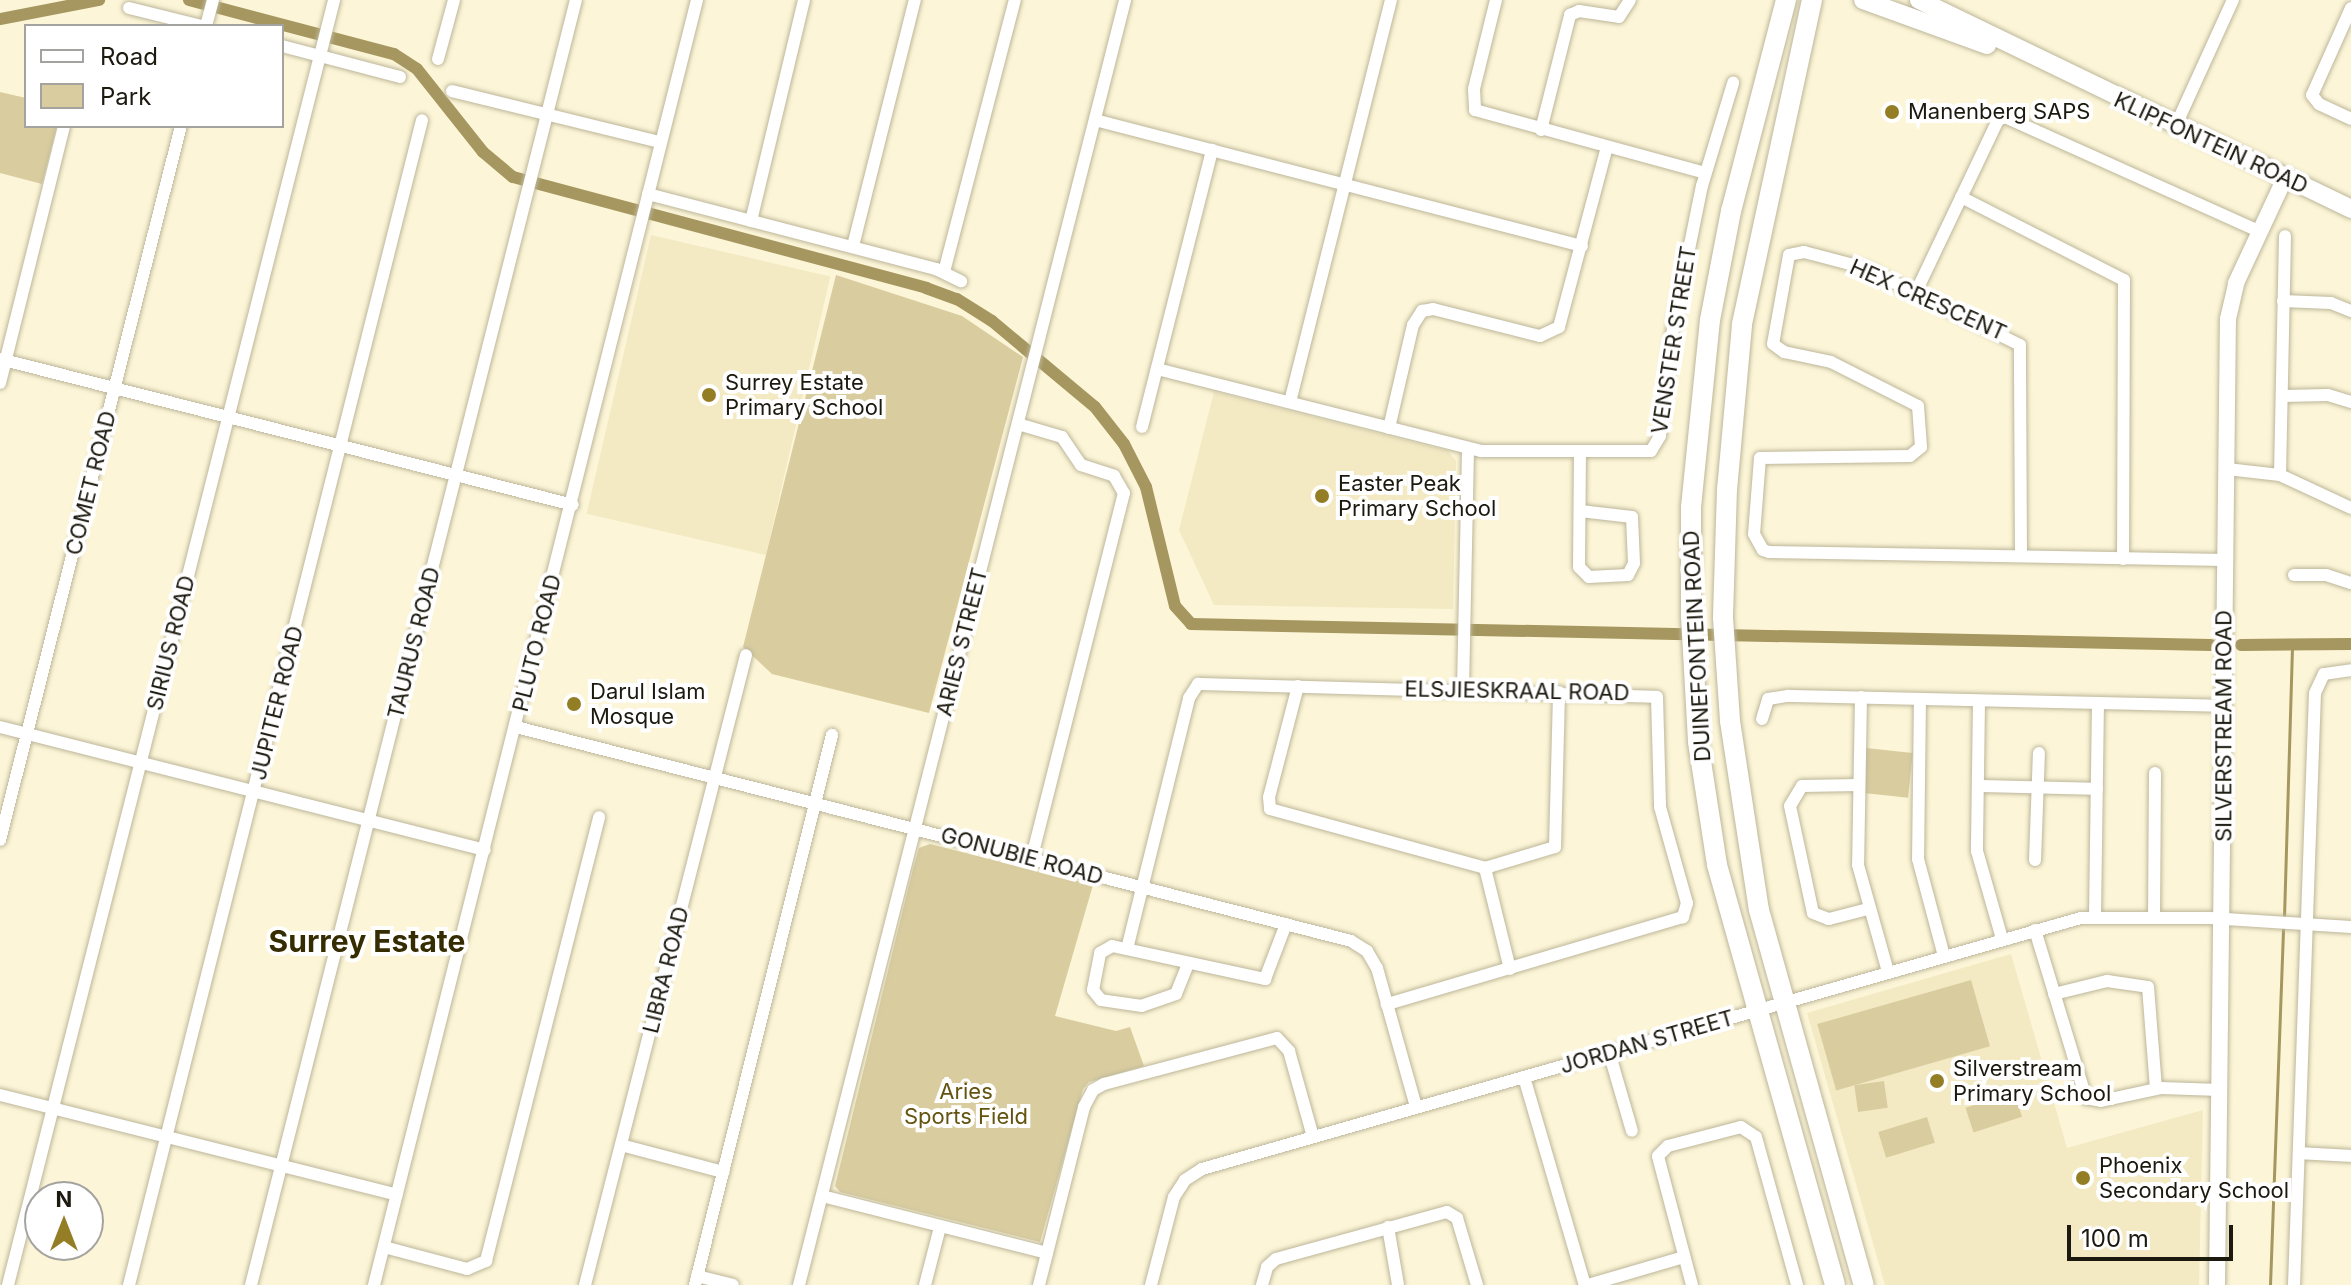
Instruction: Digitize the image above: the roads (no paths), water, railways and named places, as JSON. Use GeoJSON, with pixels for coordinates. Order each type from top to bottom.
{"type":"FeatureCollection","features":[{"type":"Feature","properties":{"kind":"main road","name":"DUINEFONTEIN ROAD"},"geometry":{"type":"LineString","coordinates":[[1786,0],[1731,211],[1710,320],[1693,481],[1691,616],[1693,660],[1715,852],[1756,1011],[1835,1285]]}},
{"type":"Feature","properties":{"kind":"main road","name":"DUINEFONTEIN ROAD"},"geometry":{"type":"LineString","coordinates":[[1812,0],[1742,325],[1729,458],[1723,618],[1751,867],[1784,1003],[1864,1285]]}},
{"type":"Feature","properties":{"kind":"main road","name":"KLIPFONTEIN ROAD"},"geometry":{"type":"LineString","coordinates":[[1863,0],[2072,77]]}},
{"type":"Feature","properties":{"kind":"main road","name":"KLIPFONTEIN ROAD"},"geometry":{"type":"LineString","coordinates":[[1919,0],[2072,77],[2351,209]]}},
{"type":"Feature","properties":{"kind":"street","name":"SIRIUS ROAD"},"geometry":{"type":"LineString","coordinates":[[8,1285],[334,0]]}},
{"type":"Feature","properties":{"kind":"street"},"geometry":{"type":"LineString","coordinates":[[438,59],[454,0]]}},
{"type":"Feature","properties":{"kind":"street","name":"TAURUS ROAD"},"geometry":{"type":"LineString","coordinates":[[251,1285],[576,0]]}},
{"type":"Feature","properties":{"kind":"street","name":"PLUTO ROAD"},"geometry":{"type":"LineString","coordinates":[[374,1285],[573,505],[633,250],[697,0]]}},
{"type":"Feature","properties":{"kind":"street"},"geometry":{"type":"LineString","coordinates":[[751,221],[804,0]]}},
{"type":"Feature","properties":{"kind":"street"},"geometry":{"type":"LineString","coordinates":[[853,246],[915,0]]}},
{"type":"Feature","properties":{"kind":"street"},"geometry":{"type":"LineString","coordinates":[[944,272],[1015,0]]}},
{"type":"Feature","properties":{"kind":"street","name":"ARIES STREET"},"geometry":{"type":"LineString","coordinates":[[799,1285],[1125,0]]}},
{"type":"Feature","properties":{"kind":"street"},"geometry":{"type":"LineString","coordinates":[[1290,402],[1391,0]]}},
{"type":"Feature","properties":{"kind":"street"},"geometry":{"type":"LineString","coordinates":[[1496,0],[1472,107],[1485,116],[1705,173]]}},
{"type":"Feature","properties":{"kind":"street"},"geometry":{"type":"LineString","coordinates":[[1541,130],[1570,15],[1579,11],[1619,17],[1630,0]]}},
{"type":"Feature","properties":{"kind":"street"},"geometry":{"type":"LineString","coordinates":[[2176,125],[2233,0]]}},
{"type":"Feature","properties":{"kind":"street"},"geometry":{"type":"LineString","coordinates":[[129,8],[196,24]]}},
{"type":"Feature","properties":{"kind":"street"},"geometry":{"type":"LineString","coordinates":[[2351,8],[2312,95],[2351,119]]}},
{"type":"Feature","properties":{"kind":"street"},"geometry":{"type":"LineString","coordinates":[[284,46],[320,50],[400,77]]}},
{"type":"Feature","properties":{"kind":"street","name":"VENSTER STREET"},"geometry":{"type":"LineString","coordinates":[[1157,369],[1468,448],[1647,453],[1659,441],[1673,328],[1705,173],[1718,146],[1733,83]]}},
{"type":"Feature","properties":{"kind":"street"},"geometry":{"type":"LineString","coordinates":[[452,91],[660,142]]}},
{"type":"Feature","properties":{"kind":"street"},"geometry":{"type":"LineString","coordinates":[[1916,292],[1998,120],[2012,116],[2259,231]]}},
{"type":"Feature","properties":{"kind":"street","name":"JUPITER ROAD"},"geometry":{"type":"LineString","coordinates":[[129,1285],[422,120]]}},
{"type":"Feature","properties":{"kind":"street"},"geometry":{"type":"LineString","coordinates":[[1095,120],[1582,246]]}},
{"type":"Feature","properties":{"kind":"street"},"geometry":{"type":"LineString","coordinates":[[0,383],[3,359],[63,128]]}},
{"type":"Feature","properties":{"kind":"street","name":"COMET ROAD"},"geometry":{"type":"LineString","coordinates":[[0,840],[180,128]]}},
{"type":"Feature","properties":{"kind":"street"},"geometry":{"type":"LineString","coordinates":[[1389,428],[1413,325],[1422,311],[1433,309],[1533,335],[1551,334],[1565,314],[1607,147]]}},
{"type":"Feature","properties":{"kind":"street"},"geometry":{"type":"LineString","coordinates":[[1142,427],[1212,150]]}},
{"type":"Feature","properties":{"kind":"street","name":"SILVERSTREAM ROAD"},"geometry":{"type":"LineString","coordinates":[[2217,1285],[2230,305],[2259,231],[2285,178]]}},
{"type":"Feature","properties":{"kind":"street"},"geometry":{"type":"LineString","coordinates":[[1961,197],[2124,280],[2123,559]]}},
{"type":"Feature","properties":{"kind":"street"},"geometry":{"type":"LineString","coordinates":[[647,199],[853,246],[944,272],[961,281]]}},
{"type":"Feature","properties":{"kind":"street"},"geometry":{"type":"LineString","coordinates":[[2280,475],[2285,236]]}},
{"type":"Feature","properties":{"kind":"street","name":"HEX CRESCENT"},"geometry":{"type":"LineString","coordinates":[[1804,252],[1844,262],[1916,292],[2008,335],[2022,349],[2021,556],[1769,552],[1758,546],[1755,482],[1760,458],[1910,456],[1921,447],[1918,406],[1831,362],[1784,352],[1773,344],[1789,255],[1804,252]]}},
{"type":"Feature","properties":{"kind":"street"},"geometry":{"type":"LineString","coordinates":[[2283,301],[2331,303],[2351,311]]}},
{"type":"Feature","properties":{"kind":"street"},"geometry":{"type":"LineString","coordinates":[[3,359],[573,505]]}},
{"type":"Feature","properties":{"kind":"street"},"geometry":{"type":"LineString","coordinates":[[2283,396],[2328,395],[2351,402]]}},
{"type":"Feature","properties":{"kind":"street"},"geometry":{"type":"LineString","coordinates":[[1018,424],[1062,437],[1081,465],[1114,476],[1123,486],[1031,861]]}},
{"type":"Feature","properties":{"kind":"street"},"geometry":{"type":"LineString","coordinates":[[1463,689],[1468,448]]}},
{"type":"Feature","properties":{"kind":"street"},"geometry":{"type":"LineString","coordinates":[[1580,452],[1580,511],[1581,571],[1594,578],[1628,575],[1634,563],[1632,517],[1580,511]]}},
{"type":"Feature","properties":{"kind":"street"},"geometry":{"type":"LineString","coordinates":[[2227,469],[2280,475],[2351,508]]}},
{"type":"Feature","properties":{"kind":"street"},"geometry":{"type":"LineString","coordinates":[[2021,556],[2226,560]]}},
{"type":"Feature","properties":{"kind":"street"},"geometry":{"type":"LineString","coordinates":[[2294,575],[2326,575],[2351,583]]}},
{"type":"Feature","properties":{"kind":"street","name":"LIBRA ROAD"},"geometry":{"type":"LineString","coordinates":[[585,1285],[746,655]]}},
{"type":"Feature","properties":{"kind":"street"},"geometry":{"type":"LineString","coordinates":[[2294,1285],[2315,693],[2320,676],[2351,670]]}},
{"type":"Feature","properties":{"kind":"street","name":"ELSJIESKRAAL ROAD"},"geometry":{"type":"LineString","coordinates":[[1127,949],[1192,690],[1205,683],[1657,697],[1660,807],[1687,913],[1678,920],[1387,1004]]}},
{"type":"Feature","properties":{"kind":"street"},"geometry":{"type":"LineString","coordinates":[[1298,686],[1270,809],[1485,868],[1555,847],[1559,692]]}},
{"type":"Feature","properties":{"kind":"street"},"geometry":{"type":"LineString","coordinates":[[1762,719],[1765,704],[1774,698],[1861,697],[2225,706]]}},
{"type":"Feature","properties":{"kind":"street"},"geometry":{"type":"LineString","coordinates":[[1861,697],[1858,865],[1888,972]]}},
{"type":"Feature","properties":{"kind":"street"},"geometry":{"type":"LineString","coordinates":[[1920,699],[1918,859],[1944,956]]}},
{"type":"Feature","properties":{"kind":"street"},"geometry":{"type":"LineString","coordinates":[[1979,701],[1977,851],[2002,939]]}},
{"type":"Feature","properties":{"kind":"street"},"geometry":{"type":"LineString","coordinates":[[2095,916],[2098,703]]}},
{"type":"Feature","properties":{"kind":"street"},"geometry":{"type":"LineString","coordinates":[[0,727],[485,850]]}},
{"type":"Feature","properties":{"kind":"street","name":"GONUBIE ROAD"},"geometry":{"type":"LineString","coordinates":[[516,727],[915,828],[1031,861],[1340,937],[1367,951],[1387,1004],[1416,1107]]}},
{"type":"Feature","properties":{"kind":"street"},"geometry":{"type":"LineString","coordinates":[[733,1285],[696,1281],[832,735]]}},
{"type":"Feature","properties":{"kind":"street"},"geometry":{"type":"LineString","coordinates":[[2035,860],[2039,753]]}},
{"type":"Feature","properties":{"kind":"street"},"geometry":{"type":"LineString","coordinates":[[2154,917],[2155,773]]}},
{"type":"Feature","properties":{"kind":"street"},"geometry":{"type":"LineString","coordinates":[[1859,785],[1802,786],[1790,806],[1813,913],[1829,919],[1868,909]]}},
{"type":"Feature","properties":{"kind":"street"},"geometry":{"type":"LineString","coordinates":[[1978,786],[2097,789]]}},
{"type":"Feature","properties":{"kind":"street"},"geometry":{"type":"LineString","coordinates":[[384,1247],[467,1269],[486,1261],[599,817]]}},
{"type":"Feature","properties":{"kind":"street"},"geometry":{"type":"LineString","coordinates":[[1485,868],[1510,969]]}},
{"type":"Feature","properties":{"kind":"street","name":"JORDAN STREET"},"geometry":{"type":"LineString","coordinates":[[1151,1285],[1172,1203],[1191,1175],[1313,1137],[2002,939],[2095,916],[2351,927]]}},
{"type":"Feature","properties":{"kind":"street"},"geometry":{"type":"LineString","coordinates":[[1188,964],[1176,994],[1129,1007],[1101,1000],[1093,990],[1098,958],[1107,947],[1265,979],[1286,924]]}},
{"type":"Feature","properties":{"kind":"street"},"geometry":{"type":"LineString","coordinates":[[2035,930],[2086,1098],[2101,1101],[2156,1088],[2220,1090]]}},
{"type":"Feature","properties":{"kind":"street"},"geometry":{"type":"LineString","coordinates":[[2054,994],[2107,981],[2148,987],[2156,1088]]}},
{"type":"Feature","properties":{"kind":"street"},"geometry":{"type":"LineString","coordinates":[[1039,1285],[1087,1098],[1104,1084],[1277,1038],[1289,1051],[1313,1137]]}},
{"type":"Feature","properties":{"kind":"street"},"geometry":{"type":"LineString","coordinates":[[1609,1052],[1632,1131]]}},
{"type":"Feature","properties":{"kind":"street"},"geometry":{"type":"LineString","coordinates":[[1524,1077],[1587,1285],[1684,1257]]}},
{"type":"Feature","properties":{"kind":"street"},"geometry":{"type":"LineString","coordinates":[[0,1095],[397,1195]]}},
{"type":"Feature","properties":{"kind":"street"},"geometry":{"type":"LineString","coordinates":[[1692,1285],[1658,1156],[1668,1146],[1746,1128],[1756,1137],[1797,1285]]}},
{"type":"Feature","properties":{"kind":"street"},"geometry":{"type":"LineString","coordinates":[[621,1145],[723,1172]]}},
{"type":"Feature","properties":{"kind":"street"},"geometry":{"type":"LineString","coordinates":[[2299,1153],[2351,1156]]}},
{"type":"Feature","properties":{"kind":"street"},"geometry":{"type":"LineString","coordinates":[[822,1196],[1047,1253]]}},
{"type":"Feature","properties":{"kind":"street"},"geometry":{"type":"LineString","coordinates":[[1262,1285],[1268,1265],[1276,1259],[1388,1227],[1453,1213],[1477,1285]]}},
{"type":"Feature","properties":{"kind":"street"},"geometry":{"type":"LineString","coordinates":[[925,1285],[940,1227]]}},
{"type":"Feature","properties":{"kind":"street"},"geometry":{"type":"LineString","coordinates":[[1388,1227],[1398,1285]]}},
{"type":"Feature","properties":{"kind":"waterway"},"geometry":{"type":"LineString","coordinates":[[0,19],[99,0]]}},
{"type":"Feature","properties":{"kind":"waterway"},"geometry":{"type":"LineString","coordinates":[[189,0],[280,24]]}},
{"type":"Feature","properties":{"kind":"waterway"},"geometry":{"type":"LineString","coordinates":[[284,25],[394,54],[417,69],[483,152],[513,177],[926,288],[957,299],[992,321],[1095,407],[1124,444],[1146,487],[1175,606],[1191,624],[2211,645]]}},
{"type":"Feature","properties":{"kind":"waterway"},"geometry":{"type":"LineString","coordinates":[[2241,645],[2351,644]]}},
{"type":"Feature","properties":{"kind":"waterway"},"geometry":{"type":"LineString","coordinates":[[2284,917],[2292,647]]}},
{"type":"Feature","properties":{"kind":"waterway"},"geometry":{"type":"LineString","coordinates":[[2270,1285],[2283,925]]}},
{"type":"Feature","properties":{"kind":"place","name":"Manenberg SAPS"},"geometry":{"type":"Point","coordinates":[1892,112]}},
{"type":"Feature","properties":{"kind":"place","name":"Surrey Estate Primary School"},"geometry":{"type":"Point","coordinates":[709,395]}},
{"type":"Feature","properties":{"kind":"place","name":"Easter Peak Primary School"},"geometry":{"type":"Point","coordinates":[1322,496]}},
{"type":"Feature","properties":{"kind":"place","name":"Darul Islam Mosque"},"geometry":{"type":"Point","coordinates":[574,704]}},
{"type":"Feature","properties":{"kind":"place","name":"Silverstream Primary School"},"geometry":{"type":"Point","coordinates":[1937,1081]}},
{"type":"Feature","properties":{"kind":"place","name":"Phoenix Secondary School"},"geometry":{"type":"Point","coordinates":[2083,1178]}},
{"type":"Feature","properties":{"kind":"district","name":"Surrey Estate"},"geometry":{"type":"Point","coordinates":[367,941]}},
{"type":"Feature","properties":{"kind":"park label","name":"Aries Sports Field"},"geometry":{"type":"Point","coordinates":[966,1104]}}]}
